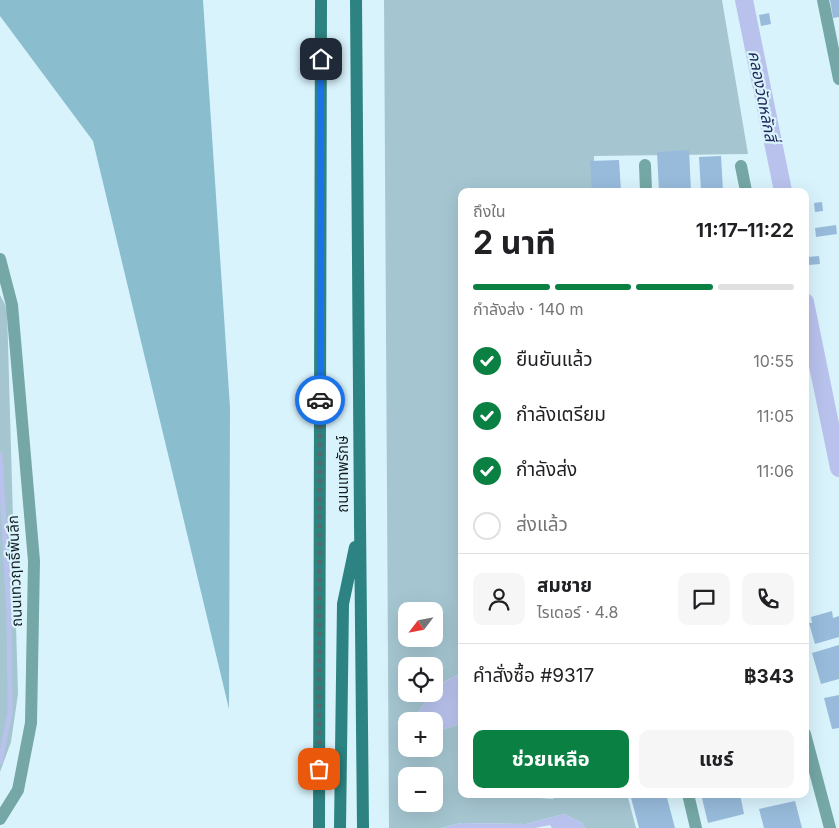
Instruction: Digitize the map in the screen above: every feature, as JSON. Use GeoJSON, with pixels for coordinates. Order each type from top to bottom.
{"type":"FeatureCollection","features":[{"type":"Feature","properties":{"kind":"main road","name":"ถนนเทพรักษ์"},"geometry":{"type":"LineString","coordinates":[[319,828],[321,0]]}},
{"type":"Feature","properties":{"kind":"main road","name":"ถนนเทพรักษ์"},"geometry":{"type":"LineString","coordinates":[[356,0],[363,828]]}},
{"type":"Feature","properties":{"kind":"main road"},"geometry":{"type":"LineString","coordinates":[[340,828],[343,604],[360,522]]}},
{"type":"Feature","properties":{"kind":"street"},"geometry":{"type":"LineString","coordinates":[[823,0],[833,22],[839,79]]}},
{"type":"Feature","properties":{"kind":"street"},"geometry":{"type":"LineString","coordinates":[[645,165],[646,188]]}},
{"type":"Feature","properties":{"kind":"street"},"geometry":{"type":"LineString","coordinates":[[741,166],[745,188]]}},
{"type":"Feature","properties":{"kind":"street","name":"ถนนเทวฤทธิ์พันลึก"},"geometry":{"type":"LineString","coordinates":[[0,259],[12,305],[34,561],[32,723],[18,790],[0,819]]}},
{"type":"Feature","properties":{"kind":"street"},"geometry":{"type":"LineString","coordinates":[[809,749],[830,828]]}},
{"type":"Feature","properties":{"kind":"street"},"geometry":{"type":"LineString","coordinates":[[689,798],[696,828]]}},
{"type":"Feature","properties":{"kind":"shaded area"},"geometry":{"type":"Polygon","coordinates":[[[0,0],[203,0],[230,407],[229,709],[93,141],[0,16],[0,0]]]}},
{"type":"Feature","properties":{"kind":"shaded area"},"geometry":{"type":"Polygon","coordinates":[[[384,0],[722,0],[748,154],[594,156],[595,188],[458,188],[458,675],[443,682],[443,657],[398,657],[398,702],[426,702],[418,712],[398,712],[398,757],[443,757],[443,729],[458,725],[458,798],[628,798],[636,828],[585,828],[582,823],[564,814],[526,824],[461,823],[441,828],[389,828],[384,0]]]}},
{"type":"Feature","properties":{"kind":"shaded area"},"geometry":{"type":"Polygon","coordinates":[[[0,295],[7,308],[18,694],[11,742],[0,772],[0,295]]]}},
{"type":"Feature","properties":{"kind":"shaded area"},"geometry":{"type":"Polygon","coordinates":[[[458,675],[458,725],[443,729],[443,712],[418,712],[426,702],[443,702],[443,683],[458,675]]]}},
{"type":"Feature","properties":{"kind":"shaded area"},"geometry":{"type":"Polygon","coordinates":[[[564,814],[582,823],[585,828],[552,828],[550,825],[535,828],[441,828],[461,823],[526,824],[564,814]]]}},
{"type":"Feature","properties":{"kind":"building"},"geometry":{"type":"Polygon","coordinates":[[[830,0],[839,0],[839,17],[833,18],[830,0]]]}},
{"type":"Feature","properties":{"kind":"building"},"geometry":{"type":"Polygon","coordinates":[[[769,13],[771,24],[761,26],[759,15],[769,13]]]}},
{"type":"Feature","properties":{"kind":"building"},"geometry":{"type":"Polygon","coordinates":[[[689,150],[691,188],[659,188],[657,152],[689,150]]]}},
{"type":"Feature","properties":{"kind":"building"},"geometry":{"type":"Polygon","coordinates":[[[721,156],[723,188],[701,188],[699,157],[721,156]]]}},
{"type":"Feature","properties":{"kind":"building"},"geometry":{"type":"Polygon","coordinates":[[[619,160],[621,188],[592,188],[590,161],[619,160]]]}},
{"type":"Feature","properties":{"kind":"building"},"geometry":{"type":"Polygon","coordinates":[[[822,202],[823,211],[815,212],[814,203],[822,202]]]}},
{"type":"Feature","properties":{"kind":"building"},"geometry":{"type":"Polygon","coordinates":[[[836,225],[837,234],[816,237],[815,228],[836,225]]]}},
{"type":"Feature","properties":{"kind":"building"},"geometry":{"type":"Polygon","coordinates":[[[819,256],[820,264],[809,265],[809,257],[819,256]]]}},
{"type":"Feature","properties":{"kind":"building"},"geometry":{"type":"Polygon","coordinates":[[[832,611],[833,618],[839,616],[839,637],[815,644],[809,623],[812,623],[811,617],[832,611]]]}},
{"type":"Feature","properties":{"kind":"building"},"geometry":{"type":"Polygon","coordinates":[[[839,645],[839,679],[821,684],[812,653],[839,645]]]}},
{"type":"Feature","properties":{"kind":"building"},"geometry":{"type":"Polygon","coordinates":[[[839,695],[839,728],[832,729],[824,698],[839,695]]]}},
{"type":"Feature","properties":{"kind":"building"},"geometry":{"type":"Polygon","coordinates":[[[631,798],[667,798],[675,828],[639,828],[631,798]]]}},
{"type":"Feature","properties":{"kind":"building"},"geometry":{"type":"Polygon","coordinates":[[[702,798],[741,798],[744,814],[708,823],[702,798]]]}},
{"type":"Feature","properties":{"kind":"building"},"geometry":{"type":"Polygon","coordinates":[[[795,801],[802,828],[764,828],[759,809],[795,801]]]}},
{"type":"Feature","properties":{"kind":"waterway","name":"คลองวัดหลักสี่"},"geometry":{"type":"LineString","coordinates":[[744,0],[782,188]]}},
{"type":"Feature","properties":{"kind":"waterway","name":"คลองวัดหลักสี่"},"geometry":{"type":"LineString","coordinates":[[809,322],[839,468]]}},
{"type":"Feature","properties":{"kind":"waterway"},"geometry":{"type":"LineString","coordinates":[[0,455],[9,612],[10,712],[0,762]]}},
{"type":"Feature","properties":{"kind":"way so far"},"geometry":{"type":"LineString","coordinates":[[319,769],[320,400]]}},
{"type":"Feature","properties":{"kind":"route"},"geometry":{"type":"LineString","coordinates":[[320,400],[321,59]]}}]}
